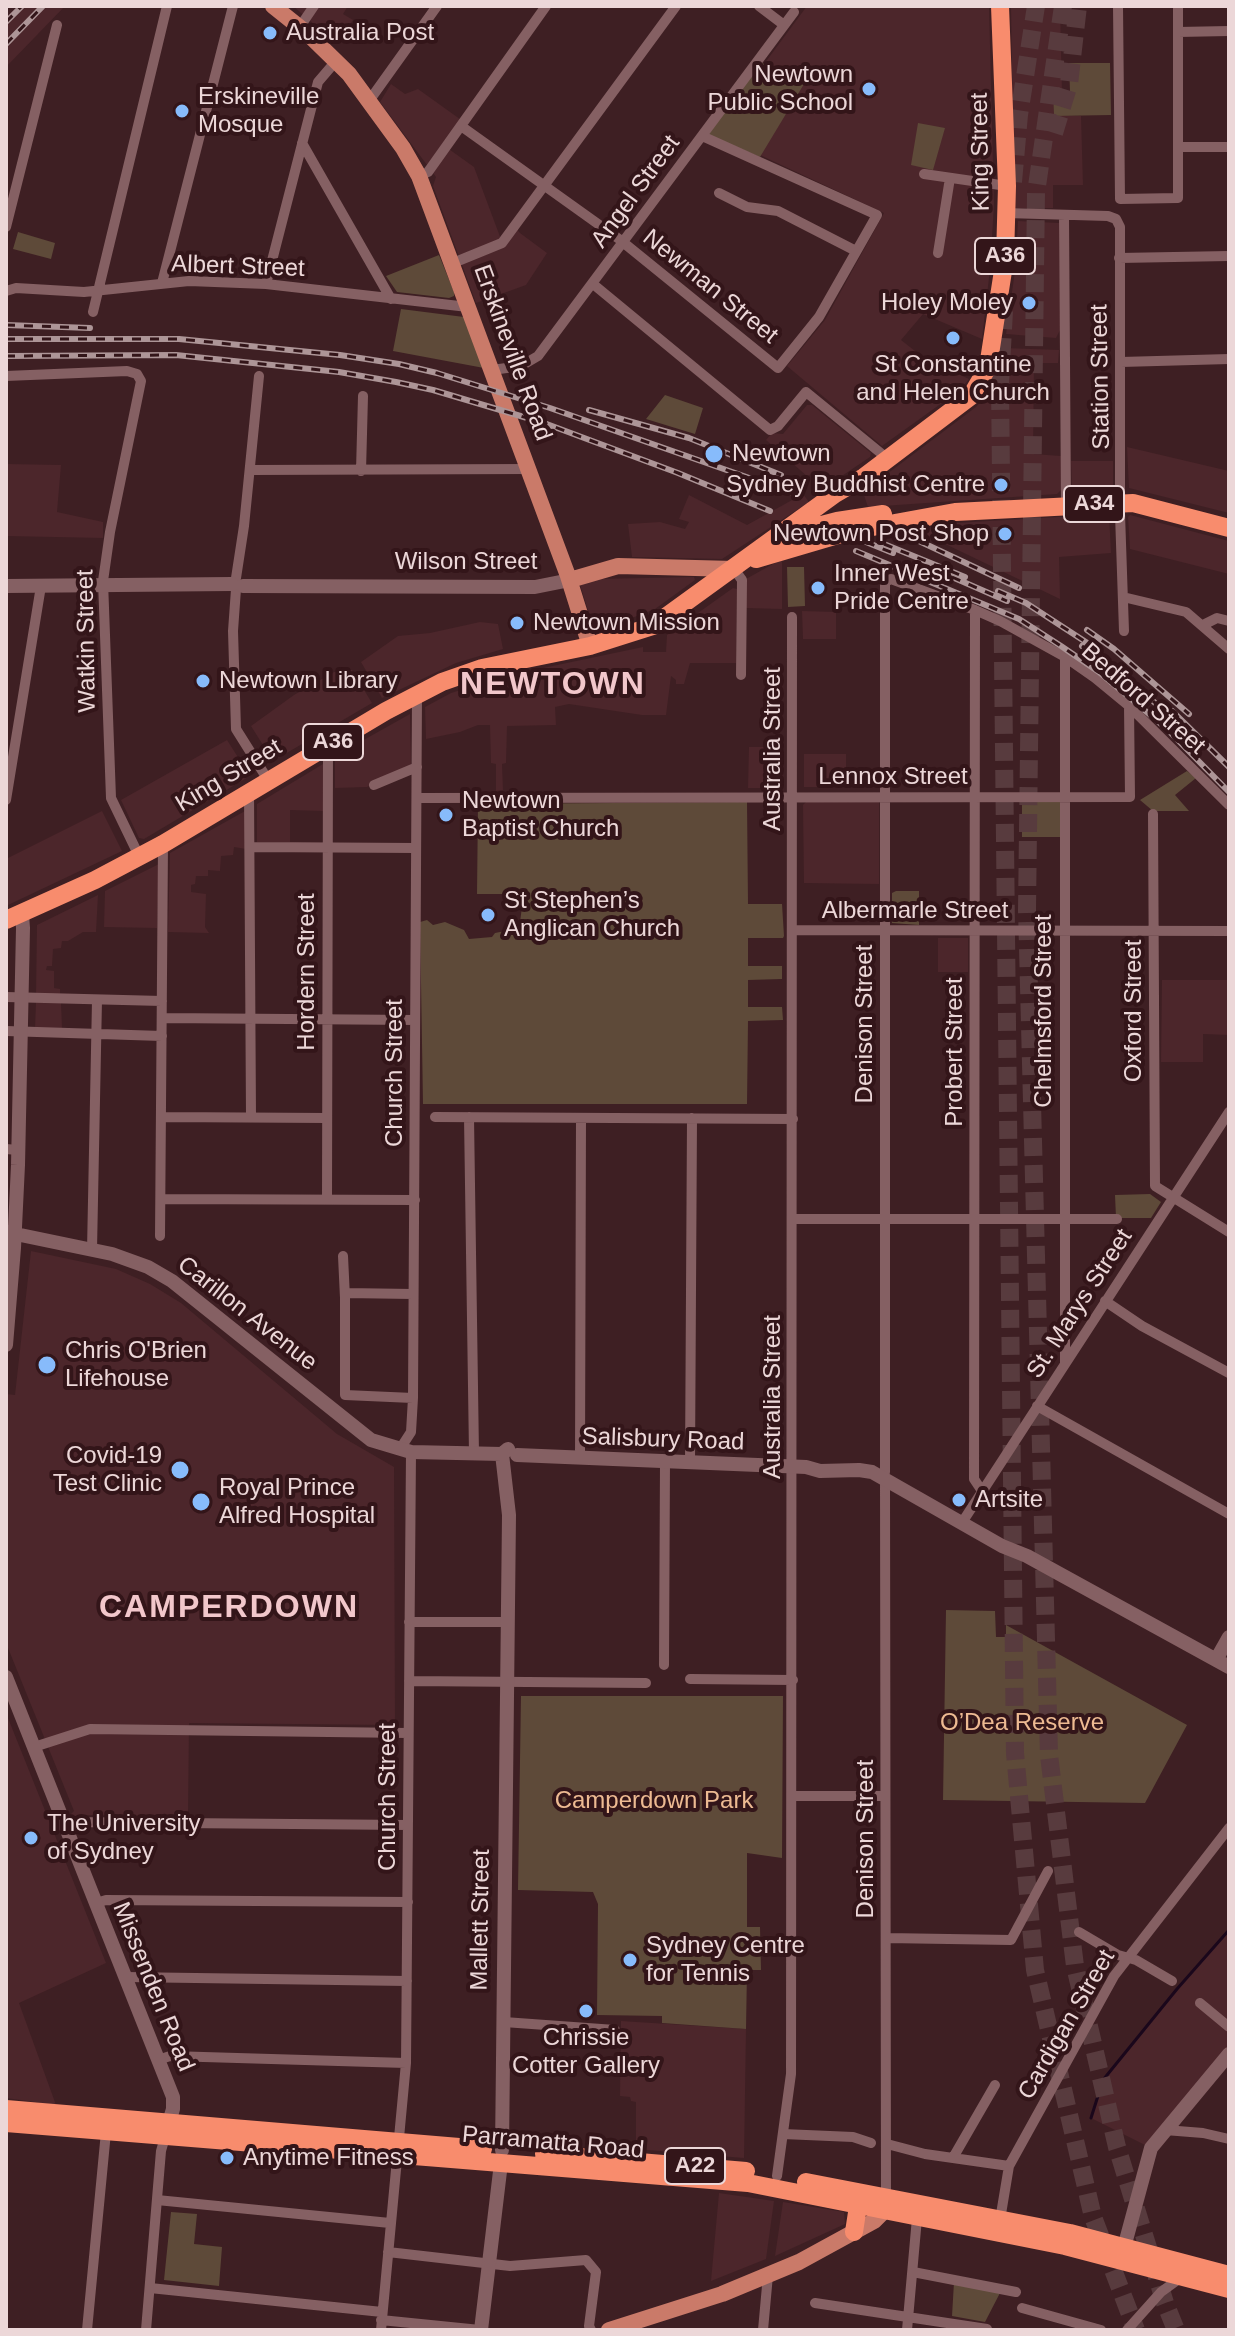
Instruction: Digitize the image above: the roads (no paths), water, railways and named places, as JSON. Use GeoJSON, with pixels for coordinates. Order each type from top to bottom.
{"type":"FeatureCollection","features":[{"type":"Feature","properties":{"kind":"highway","name":"King Street"},"geometry":{"type":"LineString","coordinates":[[14,918],[163,844],[328,745],[442,682],[482,668],[590,646],[653,626],[835,494],[864,477],[965,401],[983,378],[992,348],[1003,279],[1007,186],[1000,6]]}},
{"type":"Feature","properties":{"kind":"highway","name":"King Street"},"geometry":{"type":"LineString","coordinates":[[736,567],[820,540],[828,534],[864,477]]}},
{"type":"Feature","properties":{"kind":"highway","name":"A34"},"geometry":{"type":"LineString","coordinates":[[778,537],[837,521],[921,510],[946,513],[1121,502],[1229,528]]}},
{"type":"Feature","properties":{"kind":"highway","name":"A34"},"geometry":{"type":"LineString","coordinates":[[820,540],[946,513]]}},
{"type":"Feature","properties":{"kind":"highway","name":"Parramatta Road"},"geometry":{"type":"LineString","coordinates":[[6,2109],[167,2130],[501,2156],[734,2170],[777,2176],[885,2205],[917,2218],[1054,2244],[1123,2253],[1229,2275]]}},
{"type":"Feature","properties":{"kind":"highway","name":"Parramatta Road"},"geometry":{"type":"LineString","coordinates":[[6,2123],[106,2132],[167,2130]]}},
{"type":"Feature","properties":{"kind":"highway","name":"Parramatta Road"},"geometry":{"type":"LineString","coordinates":[[501,2156],[748,2183],[858,2206],[885,2205],[1055,2230],[1183,2276],[1229,2289]]}},
{"type":"Feature","properties":{"kind":"highway"},"geometry":{"type":"LineString","coordinates":[[854,2232],[858,2206]]}},
{"type":"Feature","properties":{"kind":"main road","name":"Erskineville Road"},"geometry":{"type":"LineString","coordinates":[[270,8],[334,63],[365,96],[419,176],[570,580],[590,646]]}},
{"type":"Feature","properties":{"kind":"main road"},"geometry":{"type":"LineString","coordinates":[[561,557],[580,565],[618,566]]}},
{"type":"Feature","properties":{"kind":"main road","name":"Wilson Street"},"geometry":{"type":"LineString","coordinates":[[570,580],[618,566],[736,567]]}},
{"type":"Feature","properties":{"kind":"main road"},"geometry":{"type":"LineString","coordinates":[[609,2330],[722,2294],[799,2262],[874,2221],[885,2205]]}},
{"type":"Feature","properties":{"kind":"street"},"geometry":{"type":"LineString","coordinates":[[93,312],[167,6]]}},
{"type":"Feature","properties":{"kind":"street"},"geometry":{"type":"LineString","coordinates":[[162,283],[233,6]]}},
{"type":"Feature","properties":{"kind":"street"},"geometry":{"type":"LineString","coordinates":[[297,30],[314,6]]}},
{"type":"Feature","properties":{"kind":"street"},"geometry":{"type":"LineString","coordinates":[[365,96],[437,6]]}},
{"type":"Feature","properties":{"kind":"street"},"geometry":{"type":"LineString","coordinates":[[419,176],[428,172],[546,6]]}},
{"type":"Feature","properties":{"kind":"street"},"geometry":{"type":"LineString","coordinates":[[453,263],[502,243],[676,6]]}},
{"type":"Feature","properties":{"kind":"street"},"geometry":{"type":"LineString","coordinates":[[759,6],[784,25]]}},
{"type":"Feature","properties":{"kind":"street"},"geometry":{"type":"LineString","coordinates":[[1118,6],[1120,199],[1178,198],[1178,6]]}},
{"type":"Feature","properties":{"kind":"street","name":"Angel Street"},"geometry":{"type":"LineString","coordinates":[[493,373],[535,360],[794,12]]}},
{"type":"Feature","properties":{"kind":"street"},"geometry":{"type":"LineString","coordinates":[[6,227],[57,25]]}},
{"type":"Feature","properties":{"kind":"street"},"geometry":{"type":"LineString","coordinates":[[1178,32],[1229,31]]}},
{"type":"Feature","properties":{"kind":"street"},"geometry":{"type":"LineString","coordinates":[[266,284],[318,82],[334,63]]}},
{"type":"Feature","properties":{"kind":"street","name":"Newman Street"},"geometry":{"type":"LineString","coordinates":[[461,126],[624,243],[778,368],[819,317],[856,251]]}},
{"type":"Feature","properties":{"kind":"street"},"geometry":{"type":"LineString","coordinates":[[702,136],[877,215],[856,251],[778,211],[747,207],[719,193]]}},
{"type":"Feature","properties":{"kind":"street"},"geometry":{"type":"LineString","coordinates":[[302,143],[391,299]]}},
{"type":"Feature","properties":{"kind":"street"},"geometry":{"type":"LineString","coordinates":[[1178,147],[1229,147]]}},
{"type":"Feature","properties":{"kind":"street"},"geometry":{"type":"LineString","coordinates":[[924,174],[1007,186]]}},
{"type":"Feature","properties":{"kind":"street"},"geometry":{"type":"LineString","coordinates":[[938,253],[950,178]]}},
{"type":"Feature","properties":{"kind":"street"},"geometry":{"type":"LineString","coordinates":[[1006,213],[1064,215],[1066,505]]}},
{"type":"Feature","properties":{"kind":"street","name":"Station Street"},"geometry":{"type":"LineString","coordinates":[[1064,215],[1108,216],[1116,219],[1120,227],[1124,631]]}},
{"type":"Feature","properties":{"kind":"street"},"geometry":{"type":"LineString","coordinates":[[1119,258],[1229,256]]}},
{"type":"Feature","properties":{"kind":"street","name":"Albert Street"},"geometry":{"type":"LineString","coordinates":[[6,291],[16,288],[84,292],[162,283],[266,284],[468,307]]}},
{"type":"Feature","properties":{"kind":"street"},"geometry":{"type":"LineString","coordinates":[[593,284],[770,430],[806,392],[888,459]]}},
{"type":"Feature","properties":{"kind":"street"},"geometry":{"type":"LineString","coordinates":[[1121,362],[1229,359]]}},
{"type":"Feature","properties":{"kind":"street","name":"Watkin Street"},"geometry":{"type":"LineString","coordinates":[[6,376],[127,371],[137,374],[141,381],[107,547],[103,586],[111,798],[139,856]]}},
{"type":"Feature","properties":{"kind":"street"},"geometry":{"type":"LineString","coordinates":[[259,376],[233,631],[236,729],[268,780]]}},
{"type":"Feature","properties":{"kind":"street"},"geometry":{"type":"LineString","coordinates":[[361,471],[363,396]]}},
{"type":"Feature","properties":{"kind":"street"},"geometry":{"type":"LineString","coordinates":[[250,470],[529,469]]}},
{"type":"Feature","properties":{"kind":"street"},"geometry":{"type":"LineString","coordinates":[[736,567],[742,580],[741,675]]}},
{"type":"Feature","properties":{"kind":"street","name":"Bedford Street"},"geometry":{"type":"LineString","coordinates":[[891,579],[975,610],[1065,657],[1129,706],[1229,805]]}},
{"type":"Feature","properties":{"kind":"street","name":"Denison Street"},"geometry":{"type":"LineString","coordinates":[[885,2205],[884,589],[885,582],[891,579]]}},
{"type":"Feature","properties":{"kind":"street","name":"Wilson Street"},"geometry":{"type":"LineString","coordinates":[[6,586],[237,584],[535,587],[570,580]]}},
{"type":"Feature","properties":{"kind":"street"},"geometry":{"type":"LineString","coordinates":[[6,800],[41,586]]}},
{"type":"Feature","properties":{"kind":"street"},"geometry":{"type":"LineString","coordinates":[[1123,597],[1186,612],[1229,649]]}},
{"type":"Feature","properties":{"kind":"street","name":"Probert Street"},"geometry":{"type":"LineString","coordinates":[[975,610],[974,1479],[982,1491]]}},
{"type":"Feature","properties":{"kind":"street","name":"Australia Street"},"geometry":{"type":"LineString","coordinates":[[777,2176],[791,2074],[793,1680],[800,1467],[793,1219],[792,617]]}},
{"type":"Feature","properties":{"kind":"street"},"geometry":{"type":"LineString","coordinates":[[1203,625],[1217,618],[1229,621]]}},
{"type":"Feature","properties":{"kind":"street","name":"Chelmsford Street"},"geometry":{"type":"LineString","coordinates":[[1065,657],[1065,1364]]}},
{"type":"Feature","properties":{"kind":"street","name":"Church Street"},"geometry":{"type":"LineString","coordinates":[[381,2320],[406,2063],[409,1622],[406,1451],[411,1432],[413,1398],[417,694]]}},
{"type":"Feature","properties":{"kind":"street","name":"Lennox Street"},"geometry":{"type":"LineString","coordinates":[[417,798],[1130,797],[1129,706]]}},
{"type":"Feature","properties":{"kind":"street","name":"Hordern Street"},"geometry":{"type":"LineString","coordinates":[[327,1198],[328,745]]}},
{"type":"Feature","properties":{"kind":"street"},"geometry":{"type":"LineString","coordinates":[[374,785],[417,767]]}},
{"type":"Feature","properties":{"kind":"street"},"geometry":{"type":"LineString","coordinates":[[249,791],[252,847],[251,1117]]}},
{"type":"Feature","properties":{"kind":"street","name":"Oxford Street"},"geometry":{"type":"LineString","coordinates":[[1153,814],[1155,1186],[1173,1198]]}},
{"type":"Feature","properties":{"kind":"street"},"geometry":{"type":"LineString","coordinates":[[160,1236],[163,844]]}},
{"type":"Feature","properties":{"kind":"street"},"geometry":{"type":"LineString","coordinates":[[252,847],[416,848]]}},
{"type":"Feature","properties":{"kind":"street"},"geometry":{"type":"LineString","coordinates":[[6,1345],[14,1031],[22,998],[14,918]]}},
{"type":"Feature","properties":{"kind":"street","name":"Albermarle Street"},"geometry":{"type":"LineString","coordinates":[[794,930],[1229,931]]}},
{"type":"Feature","properties":{"kind":"street"},"geometry":{"type":"LineString","coordinates":[[6,997],[162,1001]]}},
{"type":"Feature","properties":{"kind":"street"},"geometry":{"type":"LineString","coordinates":[[92,1250],[97,1000]]}},
{"type":"Feature","properties":{"kind":"street"},"geometry":{"type":"LineString","coordinates":[[162,1018],[415,1020]]}},
{"type":"Feature","properties":{"kind":"street"},"geometry":{"type":"LineString","coordinates":[[14,1031],[162,1036]]}},
{"type":"Feature","properties":{"kind":"street","name":"St. Marys Street"},"geometry":{"type":"LineString","coordinates":[[965,1518],[1229,1112]]}},
{"type":"Feature","properties":{"kind":"street"},"geometry":{"type":"LineString","coordinates":[[162,1117],[327,1118]]}},
{"type":"Feature","properties":{"kind":"street"},"geometry":{"type":"LineString","coordinates":[[435,1117],[793,1119]]}},
{"type":"Feature","properties":{"kind":"street"},"geometry":{"type":"LineString","coordinates":[[469,1117],[474,1454]]}},
{"type":"Feature","properties":{"kind":"street"},"geometry":{"type":"LineString","coordinates":[[580,1459],[581,1118]]}},
{"type":"Feature","properties":{"kind":"street"},"geometry":{"type":"LineString","coordinates":[[690,1463],[692,1118]]}},
{"type":"Feature","properties":{"kind":"street"},"geometry":{"type":"LineString","coordinates":[[1173,1198],[1229,1232]]}},
{"type":"Feature","properties":{"kind":"street"},"geometry":{"type":"LineString","coordinates":[[162,1199],[415,1200]]}},
{"type":"Feature","properties":{"kind":"street"},"geometry":{"type":"LineString","coordinates":[[793,1219],[1117,1219]]}},
{"type":"Feature","properties":{"kind":"street","name":"Carillon Avenue"},"geometry":{"type":"LineString","coordinates":[[10,1233],[92,1250],[148,1267],[175,1283],[288,1371],[364,1436],[406,1451]]}},
{"type":"Feature","properties":{"kind":"street"},"geometry":{"type":"LineString","coordinates":[[343,1256],[345,1395],[413,1398]]}},
{"type":"Feature","properties":{"kind":"street"},"geometry":{"type":"LineString","coordinates":[[345,1293],[413,1294]]}},
{"type":"Feature","properties":{"kind":"street"},"geometry":{"type":"LineString","coordinates":[[1105,1301],[1142,1326],[1229,1373]]}},
{"type":"Feature","properties":{"kind":"street"},"geometry":{"type":"LineString","coordinates":[[1037,1406],[1229,1514]]}},
{"type":"Feature","properties":{"kind":"street","name":"Salisbury Road"},"geometry":{"type":"LineString","coordinates":[[406,1451],[509,1458],[859,1470],[885,1475],[1015,1545],[1027,1556]]}},
{"type":"Feature","properties":{"kind":"street","name":"Mallett Street"},"geometry":{"type":"LineString","coordinates":[[481,2330],[501,2156],[509,1458]]}},
{"type":"Feature","properties":{"kind":"street"},"geometry":{"type":"LineString","coordinates":[[664,1665],[665,1462]]}},
{"type":"Feature","properties":{"kind":"street","name":"Salisbury Road"},"geometry":{"type":"LineString","coordinates":[[885,1475],[1002,1546],[1027,1556],[1222,1663]]}},
{"type":"Feature","properties":{"kind":"street"},"geometry":{"type":"LineString","coordinates":[[409,1622],[508,1622]]}},
{"type":"Feature","properties":{"kind":"street"},"geometry":{"type":"LineString","coordinates":[[1222,1663],[1229,1637]]}},
{"type":"Feature","properties":{"kind":"street","name":"Missenden Road"},"geometry":{"type":"LineString","coordinates":[[6,1677],[173,2097],[167,2130]]}},
{"type":"Feature","properties":{"kind":"street"},"geometry":{"type":"LineString","coordinates":[[690,1679],[793,1680]]}},
{"type":"Feature","properties":{"kind":"street"},"geometry":{"type":"LineString","coordinates":[[409,1681],[646,1683]]}},
{"type":"Feature","properties":{"kind":"street"},"geometry":{"type":"LineString","coordinates":[[34,1747],[90,1729],[408,1733]]}},
{"type":"Feature","properties":{"kind":"street"},"geometry":{"type":"LineString","coordinates":[[792,1796],[885,1796]]}},
{"type":"Feature","properties":{"kind":"street"},"geometry":{"type":"LineString","coordinates":[[63,1822],[408,1825]]}},
{"type":"Feature","properties":{"kind":"street","name":"Cardigan Street"},"geometry":{"type":"LineString","coordinates":[[1000,2220],[1009,2166],[1114,1976],[1229,1828]]}},
{"type":"Feature","properties":{"kind":"street"},"geometry":{"type":"LineString","coordinates":[[886,1938],[1011,1940],[1048,1871]]}},
{"type":"Feature","properties":{"kind":"street"},"geometry":{"type":"LineString","coordinates":[[96,1903],[106,1900],[408,1902]]}},
{"type":"Feature","properties":{"kind":"street"},"geometry":{"type":"LineString","coordinates":[[1079,1932],[1172,1981]]}},
{"type":"Feature","properties":{"kind":"street"},"geometry":{"type":"LineString","coordinates":[[125,1977],[407,1981]]}},
{"type":"Feature","properties":{"kind":"street"},"geometry":{"type":"LineString","coordinates":[[1200,2003],[1229,2027]]}},
{"type":"Feature","properties":{"kind":"street"},"geometry":{"type":"LineString","coordinates":[[504,2022],[615,2030]]}},
{"type":"Feature","properties":{"kind":"street"},"geometry":{"type":"LineString","coordinates":[[1123,2253],[1148,2154],[1229,2054]]}},
{"type":"Feature","properties":{"kind":"street"},"geometry":{"type":"LineString","coordinates":[[158,2060],[170,2056],[406,2063]]}},
{"type":"Feature","properties":{"kind":"street"},"geometry":{"type":"LineString","coordinates":[[954,2156],[995,2085]]}},
{"type":"Feature","properties":{"kind":"street"},"geometry":{"type":"LineString","coordinates":[[1184,2107],[1189,2120],[1203,2133]]}},
{"type":"Feature","properties":{"kind":"street"},"geometry":{"type":"LineString","coordinates":[[146,2330],[157,2200],[167,2130]]}},
{"type":"Feature","properties":{"kind":"street"},"geometry":{"type":"LineString","coordinates":[[1165,2130],[1229,2139]]}},
{"type":"Feature","properties":{"kind":"street"},"geometry":{"type":"LineString","coordinates":[[87,2330],[106,2132]]}},
{"type":"Feature","properties":{"kind":"street"},"geometry":{"type":"LineString","coordinates":[[783,2134],[853,2137],[871,2143]]}},
{"type":"Feature","properties":{"kind":"street"},"geometry":{"type":"LineString","coordinates":[[887,2144],[925,2154],[1009,2166]]}},
{"type":"Feature","properties":{"kind":"street"},"geometry":{"type":"LineString","coordinates":[[157,2200],[390,2223]]}},
{"type":"Feature","properties":{"kind":"street"},"geometry":{"type":"LineString","coordinates":[[907,2330],[917,2218]]}},
{"type":"Feature","properties":{"kind":"street"},"geometry":{"type":"LineString","coordinates":[[388,2252],[510,2266],[586,2260],[596,2272],[591,2330]]}},
{"type":"Feature","properties":{"kind":"street"},"geometry":{"type":"LineString","coordinates":[[913,2272],[1016,2292]]}},
{"type":"Feature","properties":{"kind":"street"},"geometry":{"type":"LineString","coordinates":[[763,2330],[768,2275]]}},
{"type":"Feature","properties":{"kind":"street"},"geometry":{"type":"LineString","coordinates":[[1127,2330],[1161,2292],[1183,2276]]}},
{"type":"Feature","properties":{"kind":"street"},"geometry":{"type":"LineString","coordinates":[[150,2288],[381,2320],[481,2330]]}},
{"type":"Feature","properties":{"kind":"street"},"geometry":{"type":"LineString","coordinates":[[815,2303],[987,2329]]}},
{"type":"Feature","properties":{"kind":"street"},"geometry":{"type":"LineString","coordinates":[[1022,2308],[1101,2330]]}},
{"type":"Feature","properties":{"kind":"waterway"},"geometry":{"type":"LineString","coordinates":[[1091,2118],[1103,2080],[1229,1930]]}},
{"type":"Feature","properties":{"kind":"tunnel"},"geometry":{"type":"LineString","coordinates":[[1013,182],[1019,115],[1036,6]]}},
{"type":"Feature","properties":{"kind":"tunnel"},"geometry":{"type":"LineString","coordinates":[[1063,6],[1036,193],[1027,910],[1049,1755],[1075,1966],[1117,2147],[1176,2330]]}},
{"type":"Feature","properties":{"kind":"tunnel"},"geometry":{"type":"LineString","coordinates":[[1054,133],[1069,84],[1078,6]]}},
{"type":"Feature","properties":{"kind":"tunnel"},"geometry":{"type":"LineString","coordinates":[[1004,311],[1000,384],[1015,1753],[1035,1970],[1093,2217],[1136,2330]]}},
{"type":"Feature","properties":{"kind":"railway"},"geometry":{"type":"LineString","coordinates":[[6,22],[22,6]]}},
{"type":"Feature","properties":{"kind":"railway"},"geometry":{"type":"LineString","coordinates":[[6,44],[43,6]]}},
{"type":"Feature","properties":{"kind":"railway"},"geometry":{"type":"LineString","coordinates":[[6,325],[90,328]]}},
{"type":"Feature","properties":{"kind":"railway"},"geometry":{"type":"LineString","coordinates":[[6,339],[179,339],[399,364],[550,408],[792,493]]}},
{"type":"Feature","properties":{"kind":"railway"},"geometry":{"type":"LineString","coordinates":[[6,356],[176,355],[339,372],[396,382],[544,423],[770,511]]}},
{"type":"Feature","properties":{"kind":"railway"},"geometry":{"type":"LineString","coordinates":[[589,410],[689,438],[781,475]]}},
{"type":"Feature","properties":{"kind":"railway"},"geometry":{"type":"LineString","coordinates":[[904,534],[1019,588]]}},
{"type":"Feature","properties":{"kind":"railway"},"geometry":{"type":"LineString","coordinates":[[866,542],[893,553]]}},
{"type":"Feature","properties":{"kind":"railway"},"geometry":{"type":"LineString","coordinates":[[884,544],[965,577]]}},
{"type":"Feature","properties":{"kind":"railway"},"geometry":{"type":"LineString","coordinates":[[856,551],[1019,619],[1061,646],[1099,672],[1167,729],[1229,792]]}},
{"type":"Feature","properties":{"kind":"railway"},"geometry":{"type":"LineString","coordinates":[[952,577],[1007,601]]}},
{"type":"Feature","properties":{"kind":"railway"},"geometry":{"type":"LineString","coordinates":[[998,591],[1026,603],[1095,648]]}},
{"type":"Feature","properties":{"kind":"railway"},"geometry":{"type":"LineString","coordinates":[[1087,630],[1114,649],[1189,714]]}},
{"type":"Feature","properties":{"kind":"railway"},"geometry":{"type":"LineString","coordinates":[[1082,646],[1143,692],[1175,721]]}},
{"type":"Feature","properties":{"kind":"railway"},"geometry":{"type":"LineString","coordinates":[[1172,711],[1229,767]]}},
{"type":"Feature","properties":{"kind":"place","name":"Australia Post"},"geometry":{"type":"Point","coordinates":[270,33]}},
{"type":"Feature","properties":{"kind":"place","name":"Newtown Public School"},"geometry":{"type":"Point","coordinates":[869,89]}},
{"type":"Feature","properties":{"kind":"place","name":"Erskineville Mosque"},"geometry":{"type":"Point","coordinates":[182,111]}},
{"type":"Feature","properties":{"kind":"place","name":"Holey Moley"},"geometry":{"type":"Point","coordinates":[1029,303]}},
{"type":"Feature","properties":{"kind":"place","name":"St Constantine and Helen Church"},"geometry":{"type":"Point","coordinates":[953,338]}},
{"type":"Feature","properties":{"kind":"place","name":"Newtown"},"geometry":{"type":"Point","coordinates":[714,454]}},
{"type":"Feature","properties":{"kind":"place","name":"Sydney Buddhist Centre"},"geometry":{"type":"Point","coordinates":[1001,485]}},
{"type":"Feature","properties":{"kind":"place","name":"Newtown Post Shop"},"geometry":{"type":"Point","coordinates":[1005,534]}},
{"type":"Feature","properties":{"kind":"place","name":"Inner West Pride Centre"},"geometry":{"type":"Point","coordinates":[818,588]}},
{"type":"Feature","properties":{"kind":"place","name":"Newtown Mission"},"geometry":{"type":"Point","coordinates":[517,623]}},
{"type":"Feature","properties":{"kind":"place","name":"Newtown Library"},"geometry":{"type":"Point","coordinates":[203,681]}},
{"type":"Feature","properties":{"kind":"place","name":"Newtown Baptist Church"},"geometry":{"type":"Point","coordinates":[446,815]}},
{"type":"Feature","properties":{"kind":"place","name":"St Stephen’s Anglican Church"},"geometry":{"type":"Point","coordinates":[488,915]}},
{"type":"Feature","properties":{"kind":"place","name":"Chris O'Brien Lifehouse"},"geometry":{"type":"Point","coordinates":[47,1365]}},
{"type":"Feature","properties":{"kind":"place","name":"Covid-19 Test Clinic"},"geometry":{"type":"Point","coordinates":[180,1470]}},
{"type":"Feature","properties":{"kind":"place","name":"Artsite"},"geometry":{"type":"Point","coordinates":[959,1500]}},
{"type":"Feature","properties":{"kind":"place","name":"Royal Prince Alfred Hospital"},"geometry":{"type":"Point","coordinates":[201,1502]}},
{"type":"Feature","properties":{"kind":"place","name":"The University of Sydney"},"geometry":{"type":"Point","coordinates":[31,1838]}},
{"type":"Feature","properties":{"kind":"place","name":"Sydney Centre for Tennis"},"geometry":{"type":"Point","coordinates":[630,1960]}},
{"type":"Feature","properties":{"kind":"place","name":"Chrissie Cotter Gallery"},"geometry":{"type":"Point","coordinates":[586,2011]}},
{"type":"Feature","properties":{"kind":"place","name":"Anytime Fitness"},"geometry":{"type":"Point","coordinates":[227,2158]}},
{"type":"Feature","properties":{"kind":"district","name":"NEWTOWN"},"geometry":{"type":"Point","coordinates":[553,685]}},
{"type":"Feature","properties":{"kind":"district","name":"CAMPERDOWN"},"geometry":{"type":"Point","coordinates":[229,1608]}},
{"type":"Feature","properties":{"kind":"park label","name":"O’Dea Reserve"},"geometry":{"type":"Point","coordinates":[1022,1723]}},
{"type":"Feature","properties":{"kind":"park label","name":"Camperdown Park"},"geometry":{"type":"Point","coordinates":[654,1801]}}]}
